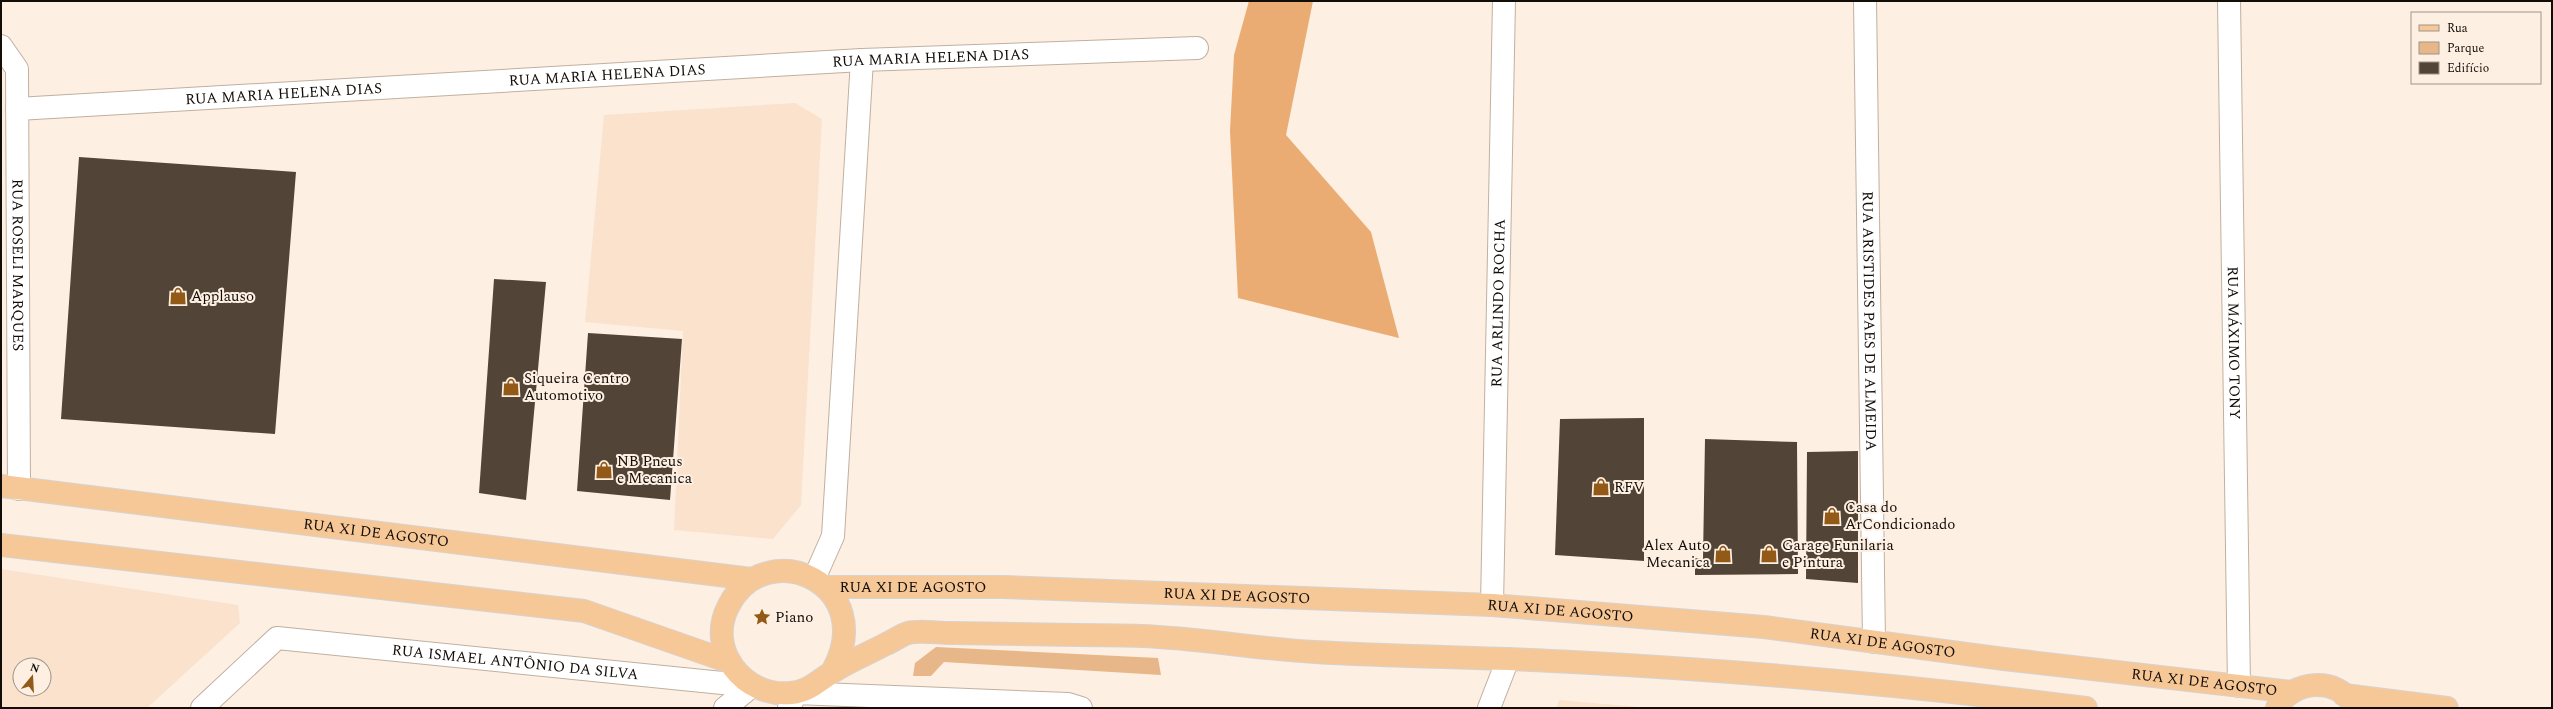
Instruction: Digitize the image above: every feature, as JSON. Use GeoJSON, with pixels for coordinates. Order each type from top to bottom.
{"type":"FeatureCollection","features":[{"type":"Feature","properties":{"kind":"main road","name":"RUA XI DE AGOSTO"},"geometry":{"type":"LineString","coordinates":[[10,487],[751,579]]}},
{"type":"Feature","properties":{"kind":"main road"},"geometry":{"type":"LineString","coordinates":[[1,545],[584,611],[730,662]]}},
{"type":"Feature","properties":{"kind":"main road"},"geometry":{"type":"LineString","coordinates":[[832,672],[842,653],[846,632],[842,611],[831,592],[819,583],[793,571],[772,572],[751,579],[735,593],[725,612],[722,633],[725,654],[736,672],[752,686],[792,700],[815,686],[832,672],[909,633],[1143,636],[1313,652],[1574,662],[1873,685],[2086,708]]}},
{"type":"Feature","properties":{"kind":"main road","name":"RUA XI DE AGOSTO"},"geometry":{"type":"LineString","coordinates":[[819,583],[1012,587],[1492,604],[1764,627],[1874,642],[2292,692]]}},
{"type":"Feature","properties":{"kind":"main road"},"geometry":{"type":"LineString","coordinates":[[2277,708],[2281,700],[2298,688],[2316,684],[2336,688],[2350,701],[2447,708]]}},
{"type":"Feature","properties":{"kind":"street","name":"RUA ARLINDO ROCHA"},"geometry":{"type":"LineString","coordinates":[[1492,604],[1504,1]]}},
{"type":"Feature","properties":{"kind":"street","name":"RUA ARISTIDES PAES DE ALMEIDA"},"geometry":{"type":"LineString","coordinates":[[1865,1],[1874,642]]}},
{"type":"Feature","properties":{"kind":"street","name":"RUA MÁXIMO TONY"},"geometry":{"type":"LineString","coordinates":[[2229,1],[2239,686]]}},
{"type":"Feature","properties":{"kind":"street","name":"RUA ROSELI MARQUES"},"geometry":{"type":"LineString","coordinates":[[1,46],[17,68],[10,487]]}},
{"type":"Feature","properties":{"kind":"street","name":"RUA MARIA HELENA DIAS"},"geometry":{"type":"LineString","coordinates":[[17,109],[862,60],[1197,48]]}},
{"type":"Feature","properties":{"kind":"street"},"geometry":{"type":"LineString","coordinates":[[819,583],[833,536],[862,60]]}},
{"type":"Feature","properties":{"kind":"street","name":"RUA ISMAEL ANTÔNIO DA SILVA"},"geometry":{"type":"LineString","coordinates":[[202,708],[278,638],[752,686]]}},
{"type":"Feature","properties":{"kind":"street"},"geometry":{"type":"LineString","coordinates":[[1489,708],[1508,659]]}},
{"type":"Feature","properties":{"kind":"street"},"geometry":{"type":"LineString","coordinates":[[726,708],[752,686]]}},
{"type":"Feature","properties":{"kind":"street"},"geometry":{"type":"LineString","coordinates":[[792,700],[1068,704],[1081,708]]}},
{"type":"Feature","properties":{"kind":"shaded area"},"geometry":{"type":"Polygon","coordinates":[[[1249,1],[1313,1],[1286,135],[1371,232],[1399,338],[1238,298],[1230,131],[1234,55],[1249,1]]]}},
{"type":"Feature","properties":{"kind":"shaded area"},"geometry":{"type":"Polygon","coordinates":[[[795,103],[822,119],[801,505],[773,539],[674,530],[683,331],[585,322],[604,115],[795,103]]]}},
{"type":"Feature","properties":{"kind":"shaded area"},"geometry":{"type":"Polygon","coordinates":[[[1,569],[238,605],[240,623],[147,708],[1,708],[1,569]]]}},
{"type":"Feature","properties":{"kind":"shaded area"},"geometry":{"type":"Polygon","coordinates":[[[1559,700],[1649,708],[1556,708],[1559,700]]]}},
{"type":"Feature","properties":{"kind":"green space"},"geometry":{"type":"Polygon","coordinates":[[[936,647],[1158,658],[1161,675],[944,662],[931,676],[913,676],[915,663],[936,647]]]}},
{"type":"Feature","properties":{"kind":"building","name":"Applauso"},"geometry":{"type":"Polygon","coordinates":[[[79,157],[296,172],[275,434],[61,419],[79,157]]]}},
{"type":"Feature","properties":{"kind":"building","name":"Siqueira Centro Automotivo"},"geometry":{"type":"Polygon","coordinates":[[[494,279],[546,282],[526,500],[479,493],[494,279]]]}},
{"type":"Feature","properties":{"kind":"building"},"geometry":{"type":"Polygon","coordinates":[[[588,333],[682,339],[670,500],[577,491],[588,333]]]}},
{"type":"Feature","properties":{"kind":"building","name":"RFV"},"geometry":{"type":"Polygon","coordinates":[[[1644,418],[1644,561],[1555,555],[1560,419],[1644,418]]]}},
{"type":"Feature","properties":{"kind":"building"},"geometry":{"type":"Polygon","coordinates":[[[1705,439],[1797,442],[1798,574],[1695,575],[1695,558],[1703,559],[1705,439]]]}},
{"type":"Feature","properties":{"kind":"building","name":"Casa do ArCondicionado"},"geometry":{"type":"Polygon","coordinates":[[[1858,451],[1858,583],[1806,579],[1807,452],[1858,451]]]}},
{"type":"Feature","properties":{"kind":"place","name":"Applauso"},"geometry":{"type":"Point","coordinates":[178,296]}},
{"type":"Feature","properties":{"kind":"place","name":"Siqueira Centro Automotivo"},"geometry":{"type":"Point","coordinates":[511,387]}},
{"type":"Feature","properties":{"kind":"place","name":"NB Pneus e Mecanica"},"geometry":{"type":"Point","coordinates":[604,470]}},
{"type":"Feature","properties":{"kind":"place","name":"RFV"},"geometry":{"type":"Point","coordinates":[1601,487]}},
{"type":"Feature","properties":{"kind":"place","name":"Casa do ArCondicionado"},"geometry":{"type":"Point","coordinates":[1832,516]}},
{"type":"Feature","properties":{"kind":"place","name":"Alex Auto Mecanica"},"geometry":{"type":"Point","coordinates":[1723,554]}},
{"type":"Feature","properties":{"kind":"place","name":"Garage Funilaria e Pintura"},"geometry":{"type":"Point","coordinates":[1769,554]}},
{"type":"Feature","properties":{"kind":"place","name":"Piano"},"geometry":{"type":"Point","coordinates":[762,617]}}]}
